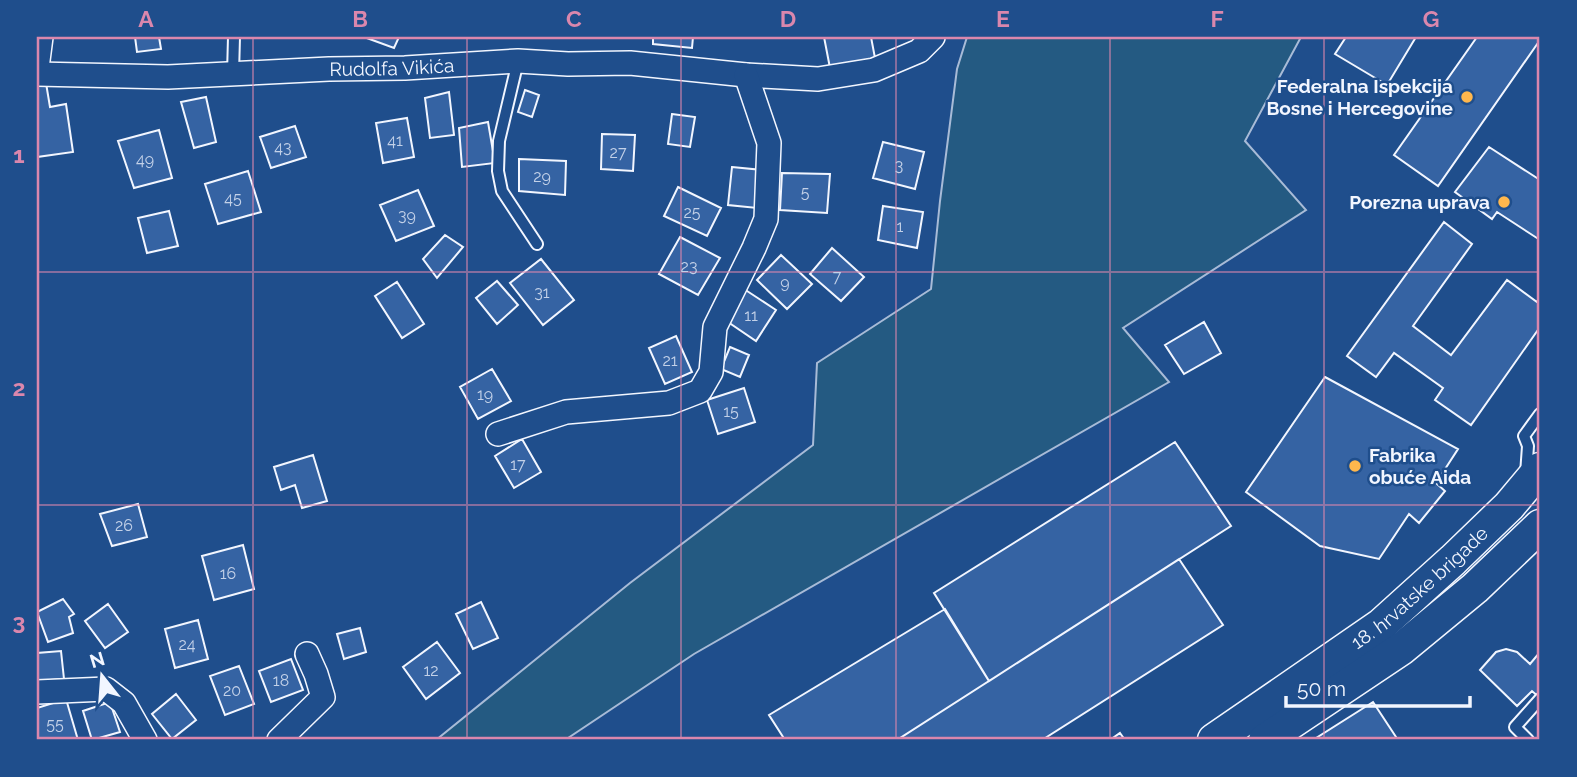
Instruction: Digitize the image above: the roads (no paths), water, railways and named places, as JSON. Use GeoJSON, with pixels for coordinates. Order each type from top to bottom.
{"type":"FeatureCollection","features":[{"type":"Feature","properties":{"kind":"main road","name":"18. hrvatske brigade"},"geometry":{"type":"LineString","coordinates":[[1214,740],[1381,625],[1453,560],[1533,479]]}},
{"type":"Feature","properties":{"kind":"main road","name":"18. hrvatske brigade"},"geometry":{"type":"LineString","coordinates":[[1265,740],[1401,649],[1475,588],[1540,526]]}},
{"type":"Feature","properties":{"kind":"street"},"geometry":{"type":"LineString","coordinates":[[37,68],[41,37]]}},
{"type":"Feature","properties":{"kind":"street","name":"Rudolfa Vikića"},"geometry":{"type":"LineString","coordinates":[[37,74],[168,77],[518,61],[568,64],[631,63],[746,75],[818,79],[874,69],[919,51],[933,37]]}},
{"type":"Feature","properties":{"kind":"street"},"geometry":{"type":"LineString","coordinates":[[498,434],[566,412],[669,403],[700,391],[711,372],[715,327],[766,219],[769,143],[746,75]]}},
{"type":"Feature","properties":{"kind":"street"},"geometry":{"type":"LineString","coordinates":[[279,740],[323,697],[307,654]]}},
{"type":"Feature","properties":{"kind":"street"},"geometry":{"type":"LineString","coordinates":[[37,692],[106,689],[124,703],[145,740]]}},
{"type":"Feature","properties":{"kind":"lane"},"geometry":{"type":"LineString","coordinates":[[233,74],[234,37]]}},
{"type":"Feature","properties":{"kind":"lane"},"geometry":{"type":"LineString","coordinates":[[518,61],[499,141],[498,171],[502,191],[537,244]]}},
{"type":"Feature","properties":{"kind":"lane"},"geometry":{"type":"LineString","coordinates":[[1533,479],[1524,436],[1540,414]]}},
{"type":"Feature","properties":{"kind":"lane"},"geometry":{"type":"LineString","coordinates":[[1528,740],[1515,727],[1540,699]]}},
{"type":"Feature","properties":{"kind":"place","name":"Federalna Ispekcija Bosne i Hercegovine"},"geometry":{"type":"Point","coordinates":[1467,97]}},
{"type":"Feature","properties":{"kind":"place","name":"Porezna uprava"},"geometry":{"type":"Point","coordinates":[1504,202]}},
{"type":"Feature","properties":{"kind":"place","name":"Fabrika obuće Aida"},"geometry":{"type":"Point","coordinates":[1355,466]}}]}
